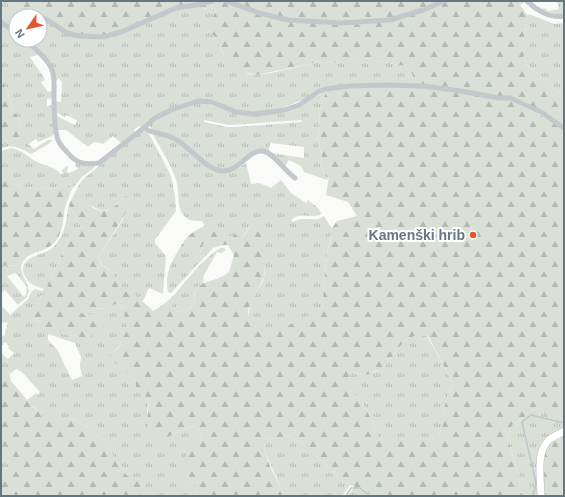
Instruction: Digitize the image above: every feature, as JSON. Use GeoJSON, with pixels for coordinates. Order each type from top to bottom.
{"type":"FeatureCollection","features":[{"type":"Feature","properties":{"kind":"street"},"geometry":{"type":"LineString","coordinates":[[48,20],[67,33],[79,36],[103,37],[121,32],[176,8],[212,1]]}},
{"type":"Feature","properties":{"kind":"street"},"geometry":{"type":"LineString","coordinates":[[226,1],[259,13],[288,20],[342,22],[390,20],[423,10],[444,1]]}},
{"type":"Feature","properties":{"kind":"street"},"geometry":{"type":"LineString","coordinates":[[527,1],[534,1]]}},
{"type":"Feature","properties":{"kind":"street"},"geometry":{"type":"LineString","coordinates":[[527,1],[537,9],[554,16],[564,16]]}},
{"type":"Feature","properties":{"kind":"street"},"geometry":{"type":"LineString","coordinates":[[34,48],[48,62],[52,69],[54,78],[54,103],[57,139],[74,161],[81,163],[99,163],[155,118],[171,110],[198,101],[210,102],[236,112],[253,114],[284,110],[299,105],[318,92],[326,89],[351,86],[422,86],[499,98],[510,98],[541,112],[564,128]]}},
{"type":"Feature","properties":{"kind":"street"},"geometry":{"type":"LineString","coordinates":[[147,130],[172,137],[181,142],[206,164],[221,171],[237,167],[253,153],[262,151],[273,157],[295,178]]}},
{"type":"Feature","properties":{"kind":"street"},"geometry":{"type":"LineString","coordinates":[[541,496],[541,456],[544,446],[550,439],[564,431]]}},
{"type":"Feature","properties":{"kind":"green space"},"geometry":{"type":"Polygon","coordinates":[[[525,1],[520,5],[528,16],[523,42],[523,55],[527,65],[564,97],[564,126],[542,110],[499,96],[454,87],[412,84],[413,77],[411,71],[404,66],[364,58],[354,58],[346,62],[325,63],[317,61],[310,64],[256,75],[239,71],[227,61],[215,37],[209,31],[209,23],[216,11],[213,6],[202,9],[199,6],[175,7],[129,28],[98,36],[71,33],[48,20],[48,8],[29,8],[1,2],[525,1]]]}},
{"type":"Feature","properties":{"kind":"green space"},"geometry":{"type":"Polygon","coordinates":[[[557,1],[564,1],[564,15],[559,16],[542,9],[544,8],[549,11],[559,9],[557,1]]]}},
{"type":"Feature","properties":{"kind":"green space"},"geometry":{"type":"Polygon","coordinates":[[[1,2],[29,8],[8,8],[8,26],[1,20],[1,2]]]}},
{"type":"Feature","properties":{"kind":"green space"},"geometry":{"type":"Polygon","coordinates":[[[199,6],[203,9],[213,6],[216,11],[209,23],[209,31],[215,37],[223,54],[248,74],[256,75],[271,73],[317,61],[325,63],[346,62],[354,58],[364,58],[404,66],[411,71],[413,77],[412,84],[339,86],[276,110],[243,112],[197,99],[179,105],[141,127],[139,126],[134,130],[135,133],[121,143],[113,136],[103,144],[94,142],[88,147],[66,130],[58,130],[56,119],[57,116],[75,125],[77,120],[66,115],[65,117],[56,112],[55,101],[61,102],[62,82],[59,78],[56,81],[55,76],[34,48],[48,48],[48,19],[172,11],[199,6]]]}},
{"type":"Feature","properties":{"kind":"green space"},"geometry":{"type":"Polygon","coordinates":[[[529,14],[554,24],[564,23],[564,97],[527,65],[523,55],[523,42],[529,14]]]}},
{"type":"Feature","properties":{"kind":"green space"},"geometry":{"type":"Polygon","coordinates":[[[1,24],[8,29],[8,48],[31,48],[38,55],[30,57],[45,79],[41,82],[48,92],[52,91],[52,98],[47,99],[47,106],[52,105],[55,133],[52,136],[38,142],[36,139],[28,144],[34,149],[48,140],[53,140],[31,154],[17,147],[9,146],[1,148],[1,135],[8,141],[21,139],[21,124],[17,115],[12,110],[1,75],[1,24]]]}},
{"type":"Feature","properties":{"kind":"green space"},"geometry":{"type":"Polygon","coordinates":[[[1,75],[12,110],[17,115],[21,124],[21,139],[8,141],[1,135],[1,75]]]}},
{"type":"Feature","properties":{"kind":"green space"},"geometry":{"type":"Polygon","coordinates":[[[372,86],[422,87],[508,100],[539,114],[564,130],[564,423],[546,418],[543,408],[532,410],[512,425],[508,434],[519,477],[521,494],[529,496],[372,496],[365,490],[350,485],[330,470],[303,444],[289,436],[267,440],[264,449],[282,491],[288,494],[288,496],[195,496],[196,488],[190,478],[177,475],[187,468],[187,454],[201,435],[199,429],[193,426],[164,439],[158,437],[147,425],[149,399],[136,387],[136,382],[118,366],[110,356],[111,353],[119,348],[123,337],[128,330],[122,307],[117,303],[106,308],[84,308],[80,310],[81,313],[101,317],[105,325],[83,342],[79,337],[74,335],[70,336],[56,331],[44,331],[43,325],[31,316],[34,309],[38,307],[39,299],[46,294],[48,283],[58,264],[67,241],[81,227],[69,205],[72,198],[102,211],[114,207],[126,196],[130,200],[130,206],[98,257],[101,264],[114,274],[116,282],[127,292],[134,294],[153,311],[163,305],[174,295],[175,298],[171,307],[177,312],[189,309],[195,302],[195,295],[198,286],[221,277],[229,272],[234,255],[228,245],[213,248],[204,242],[199,255],[196,254],[192,246],[181,246],[188,236],[194,231],[205,226],[212,226],[218,229],[218,234],[220,236],[229,237],[234,234],[241,239],[251,225],[263,239],[267,247],[269,257],[265,264],[264,278],[248,310],[248,321],[259,331],[269,337],[300,319],[322,309],[327,252],[332,236],[332,228],[337,221],[357,216],[348,202],[326,195],[329,176],[321,168],[320,163],[322,157],[318,141],[321,104],[327,91],[372,86]],[[415,336],[407,338],[381,370],[363,375],[351,372],[349,379],[349,390],[361,400],[375,426],[378,437],[382,440],[417,440],[431,438],[438,436],[442,429],[445,404],[453,383],[428,336],[415,336]]]}},
{"type":"Feature","properties":{"kind":"green space"},"geometry":{"type":"Polygon","coordinates":[[[327,91],[321,104],[318,141],[322,158],[320,163],[321,168],[329,176],[327,180],[304,172],[301,166],[289,160],[285,166],[273,156],[261,153],[255,154],[238,165],[223,170],[210,165],[182,141],[152,130],[149,124],[162,115],[197,103],[206,103],[232,113],[284,112],[327,91]],[[204,120],[204,122],[227,127],[302,122],[301,120],[229,125],[204,120]],[[270,143],[269,150],[271,153],[304,158],[304,147],[270,143]]]}},
{"type":"Feature","properties":{"kind":"green space"},"geometry":{"type":"Polygon","coordinates":[[[143,131],[149,134],[171,176],[176,211],[155,240],[155,243],[166,256],[163,294],[149,288],[143,301],[138,299],[131,292],[127,292],[115,282],[114,274],[101,263],[98,257],[122,221],[129,206],[130,200],[123,198],[113,208],[103,211],[72,198],[82,180],[143,131]]]}},
{"type":"Feature","properties":{"kind":"green space"},"geometry":{"type":"Polygon","coordinates":[[[153,134],[176,140],[205,165],[232,172],[246,163],[251,184],[259,183],[271,188],[281,180],[291,193],[306,203],[308,200],[318,208],[321,213],[320,215],[298,216],[291,220],[293,222],[303,219],[319,219],[324,216],[333,230],[327,252],[322,309],[269,337],[259,331],[248,321],[251,304],[263,281],[265,273],[262,250],[254,229],[251,225],[241,239],[220,236],[205,226],[202,221],[190,220],[185,217],[180,209],[177,183],[170,165],[153,134]]]}},
{"type":"Feature","properties":{"kind":"green space"},"geometry":{"type":"Polygon","coordinates":[[[11,148],[22,152],[37,162],[53,168],[60,174],[63,174],[62,170],[67,166],[67,172],[69,173],[78,169],[75,165],[76,163],[95,167],[82,177],[72,189],[68,185],[43,189],[11,184],[5,170],[1,172],[1,151],[11,148]]]}},
{"type":"Feature","properties":{"kind":"green space"},"geometry":{"type":"Polygon","coordinates":[[[5,170],[11,174],[11,184],[43,189],[68,185],[72,189],[66,204],[62,228],[55,242],[51,246],[27,257],[21,266],[1,265],[1,172],[5,170]]]}},
{"type":"Feature","properties":{"kind":"green space"},"geometry":{"type":"Polygon","coordinates":[[[69,205],[81,227],[67,241],[58,264],[48,283],[46,295],[40,296],[38,307],[33,318],[43,325],[44,331],[56,331],[70,336],[74,335],[79,337],[101,317],[81,313],[80,310],[84,308],[106,308],[117,303],[122,307],[129,330],[123,337],[119,347],[111,353],[118,366],[136,382],[137,387],[149,399],[147,413],[164,439],[193,426],[199,429],[201,434],[197,441],[188,468],[178,475],[190,478],[196,488],[195,496],[137,496],[138,495],[131,478],[125,474],[117,459],[113,456],[108,444],[76,419],[57,421],[40,413],[27,400],[36,393],[38,395],[40,392],[22,372],[16,369],[10,374],[1,365],[1,353],[8,359],[14,353],[8,348],[9,346],[5,342],[1,346],[1,335],[4,336],[8,323],[3,322],[1,327],[1,305],[10,315],[28,299],[32,291],[35,289],[42,291],[44,289],[29,282],[23,270],[24,265],[34,256],[49,250],[60,239],[64,230],[69,205]],[[48,334],[48,340],[57,349],[72,380],[82,376],[80,366],[81,357],[75,343],[48,334]]]}},
{"type":"Feature","properties":{"kind":"green space"},"geometry":{"type":"Polygon","coordinates":[[[204,242],[213,248],[171,293],[168,292],[168,274],[172,262],[181,246],[192,246],[196,254],[201,252],[204,242]]]}},
{"type":"Feature","properties":{"kind":"green space"},"geometry":{"type":"Polygon","coordinates":[[[221,248],[226,250],[221,253],[217,252],[204,275],[203,282],[196,289],[194,294],[195,302],[189,309],[177,312],[171,307],[175,298],[174,295],[209,256],[221,248]]]}},
{"type":"Feature","properties":{"kind":"green space"},"geometry":{"type":"Polygon","coordinates":[[[1,265],[21,266],[29,291],[27,297],[18,305],[5,290],[1,294],[1,265]],[[16,273],[7,276],[24,297],[27,287],[16,273]]]}},
{"type":"Feature","properties":{"kind":"green space"},"geometry":{"type":"Polygon","coordinates":[[[427,336],[453,383],[445,404],[442,426],[438,436],[424,440],[382,440],[378,437],[375,426],[361,400],[349,390],[349,379],[351,372],[363,375],[381,370],[407,338],[427,336]]]}},
{"type":"Feature","properties":{"kind":"green space"},"geometry":{"type":"Polygon","coordinates":[[[1,365],[9,372],[11,381],[35,409],[57,421],[76,419],[108,444],[113,456],[117,459],[125,474],[131,478],[136,477],[142,480],[143,486],[140,493],[137,496],[1,496],[1,468],[7,467],[10,460],[6,447],[1,445],[1,365]]]}},
{"type":"Feature","properties":{"kind":"green space"},"geometry":{"type":"Polygon","coordinates":[[[543,408],[546,418],[564,423],[564,428],[550,436],[543,442],[539,449],[537,456],[538,496],[521,494],[519,477],[508,434],[512,425],[532,410],[543,408]]]}},
{"type":"Feature","properties":{"kind":"green space"},"geometry":{"type":"Polygon","coordinates":[[[564,435],[564,496],[543,496],[543,462],[546,449],[550,443],[564,435]]]}},
{"type":"Feature","properties":{"kind":"green space"},"geometry":{"type":"Polygon","coordinates":[[[289,436],[303,444],[330,470],[350,485],[342,496],[288,496],[288,494],[282,491],[264,449],[267,440],[289,436]]]}},
{"type":"Feature","properties":{"kind":"green space"},"geometry":{"type":"Polygon","coordinates":[[[1,445],[6,447],[9,455],[10,460],[7,468],[1,468],[1,445]]]}},
{"type":"Feature","properties":{"kind":"green space"},"geometry":{"type":"Polygon","coordinates":[[[355,486],[365,490],[372,496],[348,496],[355,486]]]}},
{"type":"Feature","properties":{"kind":"waterway"},"geometry":{"type":"LineString","coordinates":[[533,496],[536,483],[522,422],[531,415],[564,423]]}},
{"type":"Feature","properties":{"kind":"waterway"},"geometry":{"type":"LineString","coordinates":[[346,496],[351,488],[360,488],[370,496]]}},
{"type":"Feature","properties":{"kind":"place","name":"Kamenški hrib"},"geometry":{"type":"Point","coordinates":[473,235]}}]}
